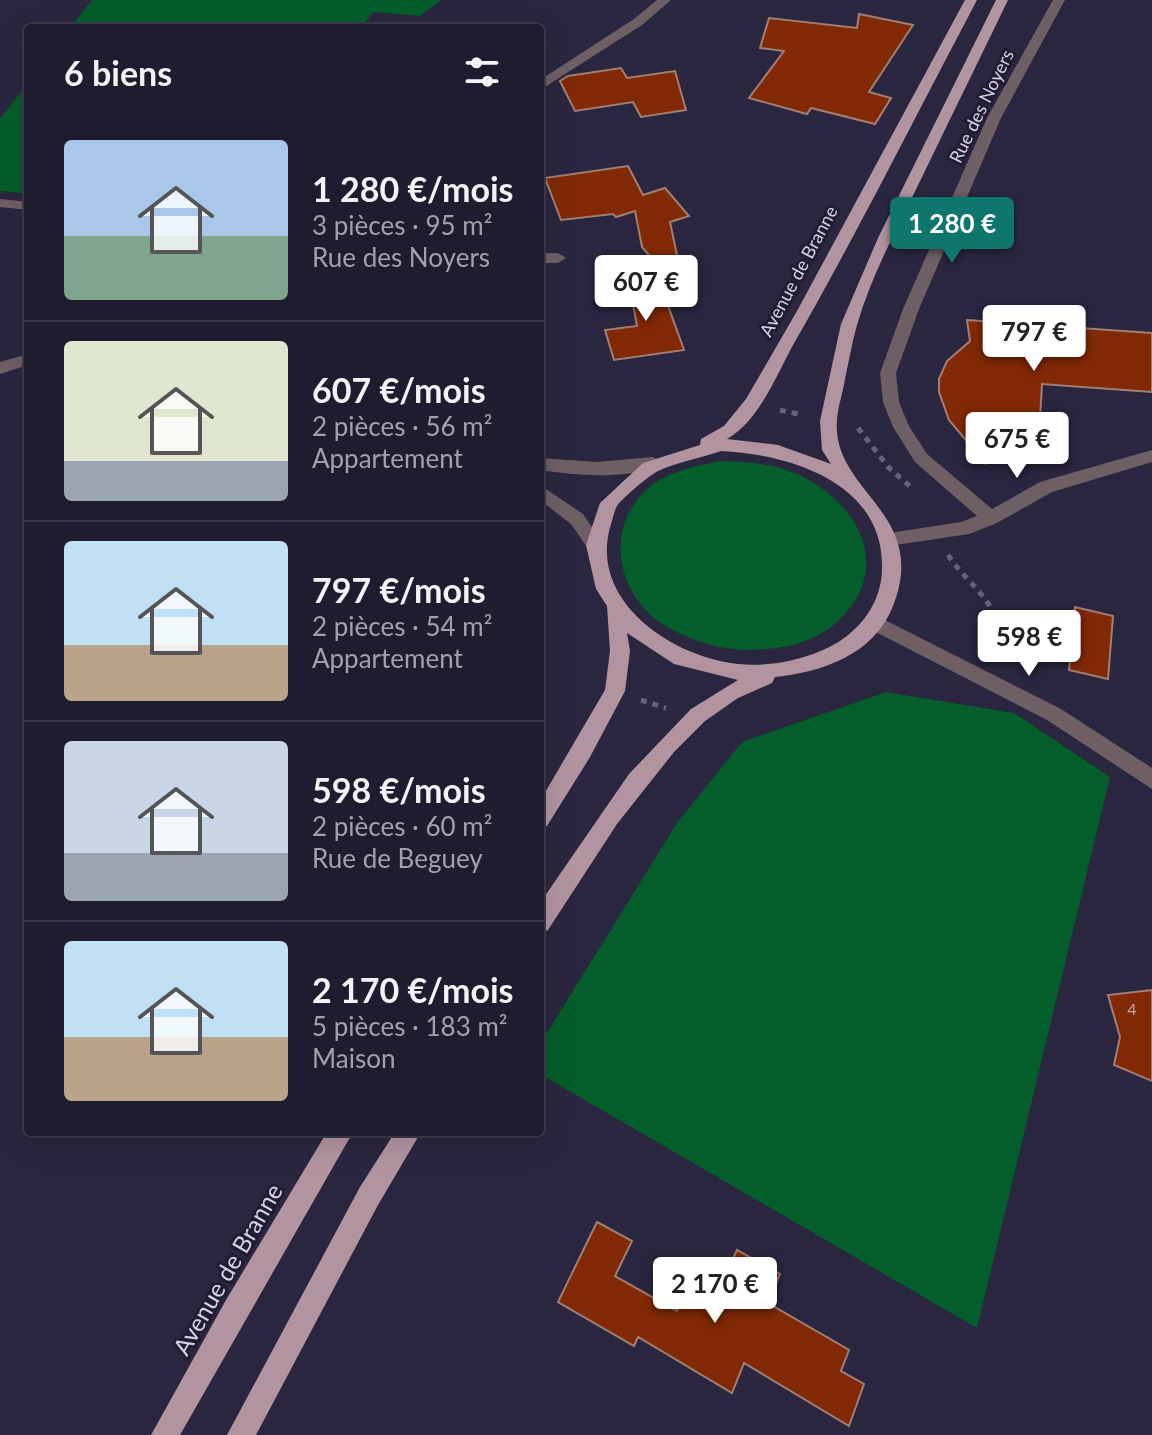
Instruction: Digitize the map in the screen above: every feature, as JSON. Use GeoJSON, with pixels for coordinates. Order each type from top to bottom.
{"type":"FeatureCollection","features":[{"type":"Feature","properties":{"kind":"main road","name":"Avenue de Branne"},"geometry":{"type":"LineString","coordinates":[[683,451],[711,442],[730,430],[752,403],[805,311],[971,0]]}},
{"type":"Feature","properties":{"kind":"main road"},"geometry":{"type":"LineString","coordinates":[[544,917],[644,772],[693,718],[728,692],[753,680],[821,662],[852,645],[875,623],[890,596],[894,567],[889,539],[879,517],[831,450],[828,421],[849,324],[885,238],[1002,0]]}},
{"type":"Feature","properties":{"kind":"main road"},"geometry":{"type":"LineString","coordinates":[[785,671],[735,673],[687,661],[645,639],[615,609],[598,577],[595,545],[603,513],[623,485],[653,463],[683,451],[721,445],[761,446],[799,456],[834,473],[863,496]]}},
{"type":"Feature","properties":{"kind":"main road"},"geometry":{"type":"LineString","coordinates":[[544,813],[583,751],[615,691],[620,651],[615,609]]}},
{"type":"Feature","properties":{"kind":"main road","name":"Avenue de Branne"},"geometry":{"type":"LineString","coordinates":[[165,1435],[235,1309],[339,1136]]}},
{"type":"Feature","properties":{"kind":"main road"},"geometry":{"type":"LineString","coordinates":[[241,1435],[369,1196],[406,1136]]}},
{"type":"Feature","properties":{"kind":"street"},"geometry":{"type":"LineString","coordinates":[[544,83],[638,22],[665,0]]}},
{"type":"Feature","properties":{"kind":"street","name":"Rue des Noyers"},"geometry":{"type":"LineString","coordinates":[[991,518],[921,458],[901,427],[891,402],[888,373],[911,309],[994,118],[1059,0]]}},
{"type":"Feature","properties":{"kind":"street"},"geometry":{"type":"LineString","coordinates":[[0,203],[24,206]]}},
{"type":"Feature","properties":{"kind":"street"},"geometry":{"type":"LineString","coordinates":[[544,258],[558,258]]}},
{"type":"Feature","properties":{"kind":"street"},"geometry":{"type":"LineString","coordinates":[[0,368],[24,360]]}},
{"type":"Feature","properties":{"kind":"street"},"geometry":{"type":"LineString","coordinates":[[889,539],[963,529],[991,518],[1046,487],[1152,456]]}},
{"type":"Feature","properties":{"kind":"street"},"geometry":{"type":"LineString","coordinates":[[544,465],[577,470],[619,469],[653,463]]}},
{"type":"Feature","properties":{"kind":"street"},"geometry":{"type":"LineString","coordinates":[[544,494],[577,519],[595,545]]}},
{"type":"Feature","properties":{"kind":"street"},"geometry":{"type":"LineString","coordinates":[[875,623],[995,683],[1123,757],[1152,780]]}},
{"type":"Feature","properties":{"kind":"path"},"geometry":{"type":"LineString","coordinates":[[615,691],[693,718]]}},
{"type":"Feature","properties":{"kind":"green space"},"geometry":{"type":"Polygon","coordinates":[[[92,0],[441,0],[420,16],[373,12],[364,24],[73,24],[92,0]]]}},
{"type":"Feature","properties":{"kind":"green space"},"geometry":{"type":"Polygon","coordinates":[[[24,88],[24,194],[0,191],[0,119],[24,88]]]}},
{"type":"Feature","properties":{"kind":"green space"},"geometry":{"type":"Polygon","coordinates":[[[720,461],[769,465],[788,470],[819,486],[838,501],[852,519],[862,539],[866,559],[864,580],[854,602],[837,622],[821,634],[804,642],[776,648],[740,650],[715,646],[667,627],[649,614],[636,597],[626,579],[621,559],[621,539],[626,519],[636,501],[652,485],[668,476],[720,461]]]}},
{"type":"Feature","properties":{"kind":"green space"},"geometry":{"type":"Polygon","coordinates":[[[886,692],[1014,713],[1110,777],[977,1328],[544,1076],[544,1038],[677,823],[742,742],[886,692]]]}},
{"type":"Feature","properties":{"kind":"building"},"geometry":{"type":"Polygon","coordinates":[[[859,14],[913,25],[869,92],[891,98],[875,124],[811,108],[807,114],[749,98],[784,51],[760,48],[769,18],[857,28],[859,14]]]}},
{"type":"Feature","properties":{"kind":"building"},"geometry":{"type":"Polygon","coordinates":[[[621,68],[627,78],[675,71],[686,110],[641,117],[633,102],[575,111],[560,81],[568,76],[621,68]]]}},
{"type":"Feature","properties":{"kind":"building"},"geometry":{"type":"Polygon","coordinates":[[[628,166],[643,195],[665,188],[689,216],[670,222],[686,298],[642,247],[635,211],[616,217],[613,214],[561,220],[545,178],[628,166]]]}},
{"type":"Feature","properties":{"kind":"building"},"geometry":{"type":"Polygon","coordinates":[[[657,275],[684,350],[614,360],[605,330],[637,326],[628,277],[657,275]]]}},
{"type":"Feature","properties":{"kind":"building"},"geometry":{"type":"Polygon","coordinates":[[[967,320],[1152,333],[1152,392],[1042,384],[1039,435],[981,431],[985,463],[949,420],[939,392],[939,379],[947,361],[970,341],[967,320]]]}},
{"type":"Feature","properties":{"kind":"building"},"geometry":{"type":"Polygon","coordinates":[[[1075,607],[1113,616],[1108,679],[1069,670],[1075,607]]]}},
{"type":"Feature","properties":{"kind":"building"},"geometry":{"type":"Polygon","coordinates":[[[1152,990],[1152,1081],[1114,1065],[1120,1037],[1108,995],[1152,990]]]}},
{"type":"Feature","properties":{"kind":"building"},"geometry":{"type":"Polygon","coordinates":[[[597,1222],[632,1241],[615,1276],[677,1311],[699,1263],[724,1278],[737,1250],[780,1274],[768,1303],[849,1350],[841,1371],[864,1384],[849,1426],[744,1363],[732,1393],[638,1337],[634,1346],[558,1302],[597,1222]]]}}]}
